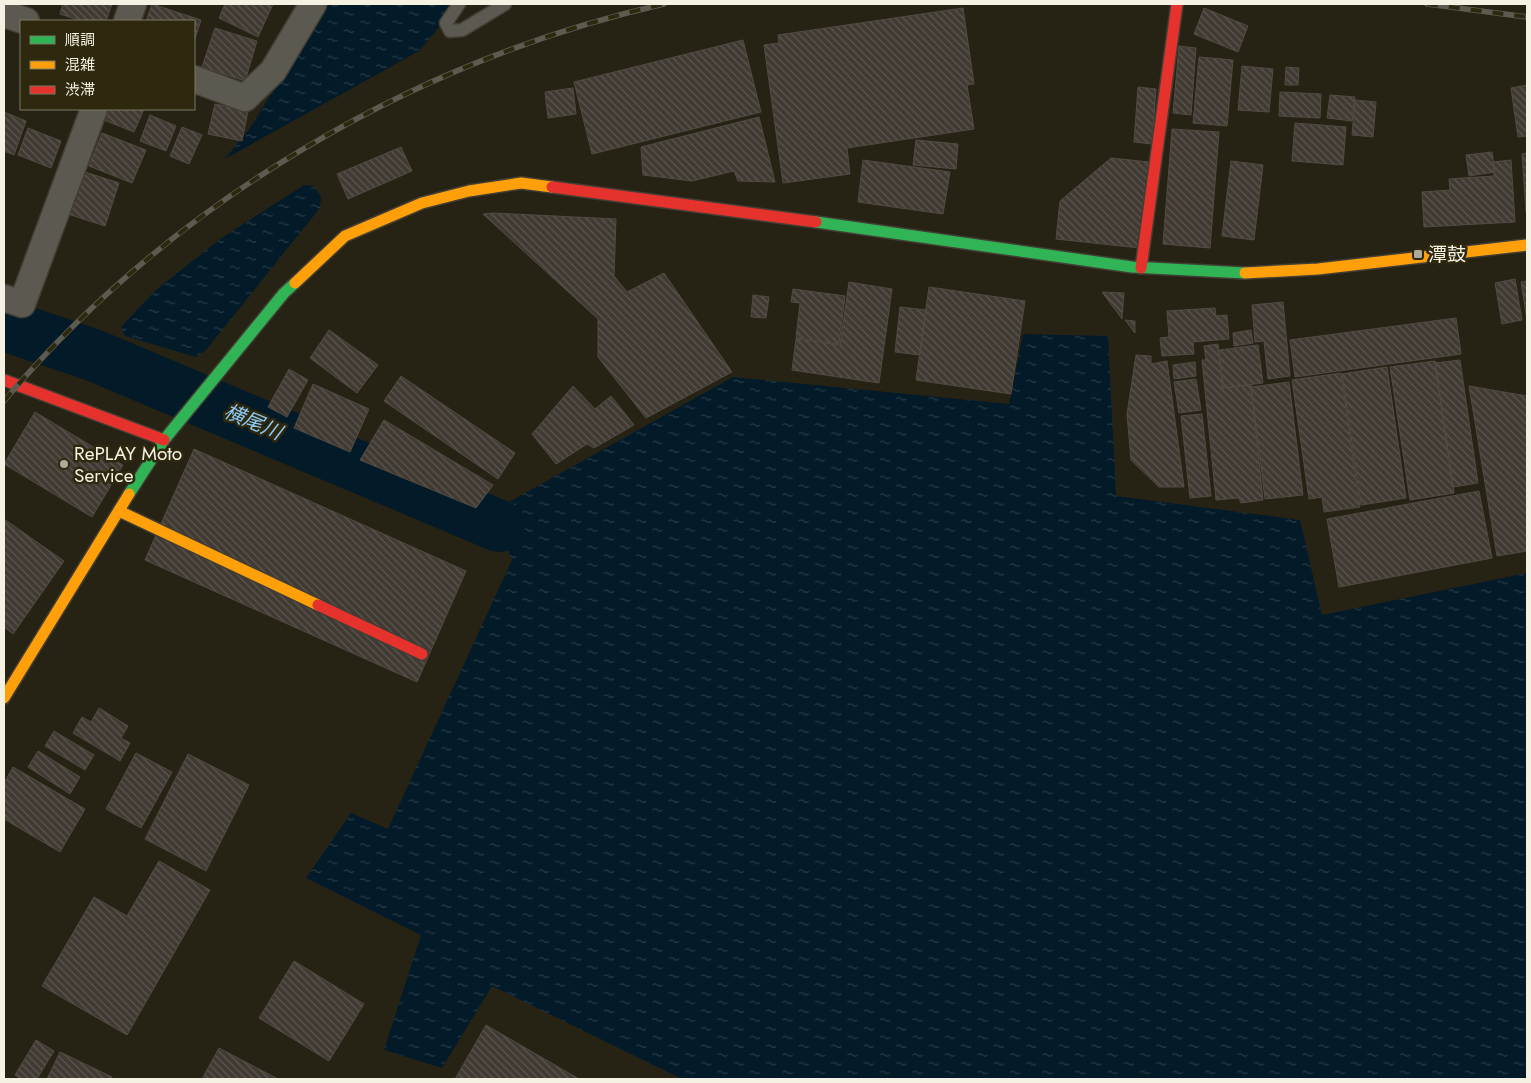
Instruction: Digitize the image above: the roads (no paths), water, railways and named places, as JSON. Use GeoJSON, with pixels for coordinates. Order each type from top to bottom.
{"type":"FeatureCollection","features":[{"type":"Feature","properties":{"kind":"street"},"geometry":{"type":"LineString","coordinates":[[127,20],[133,4]]}},
{"type":"Feature","properties":{"kind":"street"},"geometry":{"type":"LineString","coordinates":[[195,80],[245,98],[273,71],[313,4]]}},
{"type":"Feature","properties":{"kind":"street"},"geometry":{"type":"LineString","coordinates":[[1141,268],[1176,4]]}},
{"type":"Feature","properties":{"kind":"street"},"geometry":{"type":"LineString","coordinates":[[4,14],[23,20]]}},
{"type":"Feature","properties":{"kind":"street"},"geometry":{"type":"LineString","coordinates":[[4,298],[22,304],[94,110]]}},
{"type":"Feature","properties":{"kind":"street"},"geometry":{"type":"LineString","coordinates":[[4,698],[164,440],[284,293],[345,236],[422,203],[469,191],[521,183],[640,197],[1141,268],[1237,274],[1318,269],[1527,245]]}},
{"type":"Feature","properties":{"kind":"street"},"geometry":{"type":"LineString","coordinates":[[4,380],[164,440]]}},
{"type":"Feature","properties":{"kind":"street"},"geometry":{"type":"LineString","coordinates":[[119,511],[422,654]]}},
{"type":"Feature","properties":{"kind":"lane"},"geometry":{"type":"LineString","coordinates":[[460,4],[446,23],[450,30],[462,30],[505,4]]}},
{"type":"Feature","properties":{"kind":"water"},"geometry":{"type":"Polygon","coordinates":[[[327,4],[454,4],[436,31],[419,51],[225,159],[250,128],[327,4]]]}},
{"type":"Feature","properties":{"kind":"water"},"geometry":{"type":"Polygon","coordinates":[[[304,185],[314,186],[321,197],[320,208],[206,350],[196,357],[125,336],[121,327],[156,290],[220,239],[304,185]]]}},
{"type":"Feature","properties":{"kind":"water"},"geometry":{"type":"Polygon","coordinates":[[[1023,334],[1108,336],[1116,496],[1300,520],[1322,615],[1527,573],[1527,1079],[682,1079],[492,986],[442,1068],[384,1050],[421,935],[306,878],[351,813],[388,829],[512,560],[499,526],[509,502],[733,377],[1009,404],[1023,334]]]}},
{"type":"Feature","properties":{"kind":"waterway","name":"横尾川"},"geometry":{"type":"LineString","coordinates":[[4,325],[93,355],[499,526]]}},
{"type":"Feature","properties":{"kind":"railway"},"geometry":{"type":"LineString","coordinates":[[4,401],[70,329],[142,263],[220,203],[302,150],[388,102],[478,62],[570,29],[664,4]]}},
{"type":"Feature","properties":{"kind":"railway"},"geometry":{"type":"LineString","coordinates":[[1427,4],[1527,17]]}},
{"type":"Feature","properties":{"kind":"place","name":"潭鼓"},"geometry":{"type":"Point","coordinates":[1418,254]}},
{"type":"Feature","properties":{"kind":"place","name":"RePLAY Moto Service"},"geometry":{"type":"Point","coordinates":[64,464]}}]}
